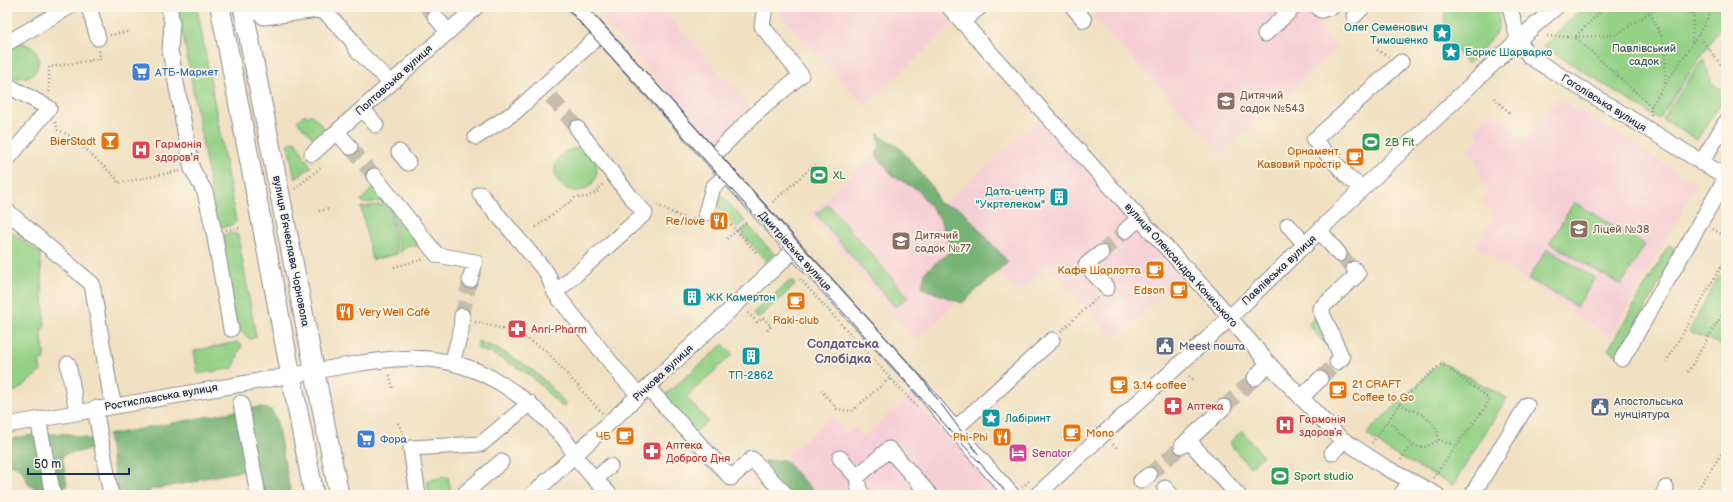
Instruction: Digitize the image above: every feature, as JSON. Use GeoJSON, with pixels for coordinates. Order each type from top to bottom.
{"type":"FeatureCollection","features":[{"type":"Feature","properties":{"kind":"main road"},"geometry":{"type":"LineString","coordinates":[[220,7],[314,495]]}},
{"type":"Feature","properties":{"kind":"main road","name":"вулиця Вʼячеслава Чорновола"},"geometry":{"type":"LineString","coordinates":[[243,7],[339,495]]}},
{"type":"Feature","properties":{"kind":"street"},"geometry":{"type":"LineString","coordinates":[[7,43],[69,7]]}},
{"type":"Feature","properties":{"kind":"street"},"geometry":{"type":"LineString","coordinates":[[89,7],[98,38]]}},
{"type":"Feature","properties":{"kind":"street"},"geometry":{"type":"LineString","coordinates":[[169,7],[172,23],[170,50],[192,169],[205,192],[214,232],[231,329]]}},
{"type":"Feature","properties":{"kind":"street"},"geometry":{"type":"LineString","coordinates":[[252,7],[264,17],[318,10],[327,14],[351,39],[357,50],[392,83]]}},
{"type":"Feature","properties":{"kind":"street","name":"Полтавська вулиця"},"geometry":{"type":"LineString","coordinates":[[312,154],[476,7]]}},
{"type":"Feature","properties":{"kind":"street","name":"Дмитрівська вулиця"},"geometry":{"type":"LineString","coordinates":[[578,7],[794,250],[915,381],[955,430],[1012,495]]}},
{"type":"Feature","properties":{"kind":"street"},"geometry":{"type":"LineString","coordinates":[[712,157],[753,116],[801,75],[762,26],[765,7]]}},
{"type":"Feature","properties":{"kind":"street","name":"вулиця Олександра Кониського"},"geometry":{"type":"LineString","coordinates":[[949,7],[1214,299],[1268,363],[1343,441],[1383,466],[1437,495]]}},
{"type":"Feature","properties":{"kind":"street"},"geometry":{"type":"LineString","coordinates":[[962,22],[980,7]]}},
{"type":"Feature","properties":{"kind":"street"},"geometry":{"type":"LineString","coordinates":[[1073,7],[1084,20]]}},
{"type":"Feature","properties":{"kind":"street"},"geometry":{"type":"LineString","coordinates":[[1265,34],[1294,7]]}},
{"type":"Feature","properties":{"kind":"street"},"geometry":{"type":"LineString","coordinates":[[1318,7],[1321,10],[1332,7]]}},
{"type":"Feature","properties":{"kind":"street","name":"Гоголівська вулиця"},"geometry":{"type":"LineString","coordinates":[[1510,7],[1518,40],[1530,57],[1726,177]]}},
{"type":"Feature","properties":{"kind":"street","name":"Павлівська вулиця"},"geometry":{"type":"LineString","coordinates":[[1037,495],[1229,318],[1518,40],[1556,7]]}},
{"type":"Feature","properties":{"kind":"street"},"geometry":{"type":"LineString","coordinates":[[435,16],[448,32]]}},
{"type":"Feature","properties":{"kind":"street"},"geometry":{"type":"LineString","coordinates":[[476,137],[548,92],[585,47],[601,34]]}},
{"type":"Feature","properties":{"kind":"street"},"geometry":{"type":"LineString","coordinates":[[1363,188],[1350,179],[1314,140],[1401,62]]}},
{"type":"Feature","properties":{"kind":"street"},"geometry":{"type":"LineString","coordinates":[[7,85],[49,108],[7,160]]}},
{"type":"Feature","properties":{"kind":"street"},"geometry":{"type":"LineString","coordinates":[[362,108],[376,125]]}},
{"type":"Feature","properties":{"kind":"street"},"geometry":{"type":"LineString","coordinates":[[1701,163],[1726,122]]}},
{"type":"Feature","properties":{"kind":"street"},"geometry":{"type":"LineString","coordinates":[[555,293],[645,213],[576,128]]}},
{"type":"Feature","properties":{"kind":"street"},"geometry":{"type":"LineString","coordinates":[[337,132],[350,147]]}},
{"type":"Feature","properties":{"kind":"street"},"geometry":{"type":"LineString","coordinates":[[712,212],[713,187],[728,174]]}},
{"type":"Feature","properties":{"kind":"street"},"geometry":{"type":"LineString","coordinates":[[374,176],[437,255],[475,262],[470,280]]}},
{"type":"Feature","properties":{"kind":"street"},"geometry":{"type":"LineString","coordinates":[[1622,359],[1726,177]]}},
{"type":"Feature","properties":{"kind":"street"},"geometry":{"type":"LineString","coordinates":[[480,194],[547,273],[555,293],[624,379],[643,391],[731,478],[752,460],[786,495]]}},
{"type":"Feature","properties":{"kind":"street"},"geometry":{"type":"LineString","coordinates":[[7,211],[92,284],[110,390],[114,405]]}},
{"type":"Feature","properties":{"kind":"street"},"geometry":{"type":"LineString","coordinates":[[1125,231],[1139,218]]}},
{"type":"Feature","properties":{"kind":"street"},"geometry":{"type":"LineString","coordinates":[[1288,225],[1306,245]]}},
{"type":"Feature","properties":{"kind":"street"},"geometry":{"type":"LineString","coordinates":[[1320,231],[1339,254]]}},
{"type":"Feature","properties":{"kind":"street","name":"Річкова вулиця"},"geometry":{"type":"LineString","coordinates":[[532,495],[794,250]]}},
{"type":"Feature","properties":{"kind":"street"},"geometry":{"type":"LineString","coordinates":[[1101,252],[1086,265],[1107,288]]}},
{"type":"Feature","properties":{"kind":"street"},"geometry":{"type":"LineString","coordinates":[[1337,362],[1342,358],[1320,309],[1358,274],[1354,269]]}},
{"type":"Feature","properties":{"kind":"street"},"geometry":{"type":"LineString","coordinates":[[452,363],[461,331],[469,319]]}},
{"type":"Feature","properties":{"kind":"street"},"geometry":{"type":"LineString","coordinates":[[955,430],[1052,340]]}},
{"type":"Feature","properties":{"kind":"street","name":"Ростиславська вулиця"},"geometry":{"type":"LineString","coordinates":[[7,425],[95,408],[361,363],[398,359],[428,359],[452,363],[474,370],[509,387],[530,403],[564,438],[574,455],[610,495]]}},
{"type":"Feature","properties":{"kind":"street"},"geometry":{"type":"LineString","coordinates":[[1255,378],[1268,363]]}},
{"type":"Feature","properties":{"kind":"street"},"geometry":{"type":"LineString","coordinates":[[68,364],[77,412]]}},
{"type":"Feature","properties":{"kind":"street"},"geometry":{"type":"LineString","coordinates":[[1301,398],[1320,379]]}},
{"type":"Feature","properties":{"kind":"street"},"geometry":{"type":"LineString","coordinates":[[241,403],[258,495]]}},
{"type":"Feature","properties":{"kind":"street"},"geometry":{"type":"LineString","coordinates":[[418,495],[411,448],[481,444],[530,403]]}},
{"type":"Feature","properties":{"kind":"street"},"geometry":{"type":"LineString","coordinates":[[1472,495],[1527,405]]}},
{"type":"Feature","properties":{"kind":"street"},"geometry":{"type":"LineString","coordinates":[[1224,407],[1185,443],[1238,495]]}},
{"type":"Feature","properties":{"kind":"street"},"geometry":{"type":"LineString","coordinates":[[95,408],[110,495]]}},
{"type":"Feature","properties":{"kind":"street"},"geometry":{"type":"LineString","coordinates":[[38,419],[53,495]]}},
{"type":"Feature","properties":{"kind":"street"},"geometry":{"type":"LineString","coordinates":[[1332,453],[1343,441]]}},
{"type":"Feature","properties":{"kind":"street"},"geometry":{"type":"LineString","coordinates":[[857,477],[889,449],[930,495]]}},
{"type":"Feature","properties":{"kind":"street"},"geometry":{"type":"LineString","coordinates":[[840,458],[857,477],[859,490],[863,495]]}},
{"type":"Feature","properties":{"kind":"street"},"geometry":{"type":"LineString","coordinates":[[468,495],[466,492],[501,462]]}},
{"type":"Feature","properties":{"kind":"street"},"geometry":{"type":"LineString","coordinates":[[596,479],[610,466]]}},
{"type":"Feature","properties":{"kind":"street"},"geometry":{"type":"LineString","coordinates":[[1401,495],[1410,481]]}},
{"type":"Feature","properties":{"kind":"path"},"geometry":{"type":"LineString","coordinates":[[1575,37],[1605,7]]}},
{"type":"Feature","properties":{"kind":"path"},"geometry":{"type":"LineString","coordinates":[[1646,7],[1650,12],[1666,47],[1665,86]]}},
{"type":"Feature","properties":{"kind":"path"},"geometry":{"type":"LineString","coordinates":[[1547,36],[1575,37],[1616,35],[1650,12],[1661,7]]}},
{"type":"Feature","properties":{"kind":"path"},"geometry":{"type":"LineString","coordinates":[[1692,43],[1694,7]]}},
{"type":"Feature","properties":{"kind":"path"},"geometry":{"type":"LineString","coordinates":[[1651,118],[1651,106],[1698,35],[1714,7]]}},
{"type":"Feature","properties":{"kind":"path"},"geometry":{"type":"LineString","coordinates":[[49,67],[100,59],[98,38],[130,31]]}},
{"type":"Feature","properties":{"kind":"path"},"geometry":{"type":"LineString","coordinates":[[1698,35],[1726,71]]}},
{"type":"Feature","properties":{"kind":"path"},"geometry":{"type":"LineString","coordinates":[[1575,37],[1651,106]]}},
{"type":"Feature","properties":{"kind":"path"},"geometry":{"type":"LineString","coordinates":[[1469,46],[1478,56]]}},
{"type":"Feature","properties":{"kind":"path"},"geometry":{"type":"LineString","coordinates":[[1494,98],[1510,113]]}},
{"type":"Feature","properties":{"kind":"path"},"geometry":{"type":"LineString","coordinates":[[58,130],[73,137],[117,179],[118,183],[192,169]]}},
{"type":"Feature","properties":{"kind":"path"},"geometry":{"type":"LineString","coordinates":[[536,227],[575,198],[587,197],[598,191],[606,179],[605,163]]}},
{"type":"Feature","properties":{"kind":"path"},"geometry":{"type":"LineString","coordinates":[[773,202],[815,164]]}},
{"type":"Feature","properties":{"kind":"path"},"geometry":{"type":"LineString","coordinates":[[293,190],[320,168]]}},
{"type":"Feature","properties":{"kind":"path"},"geometry":{"type":"LineString","coordinates":[[653,202],[688,221],[712,212],[737,231],[756,252]]}},
{"type":"Feature","properties":{"kind":"path"},"geometry":{"type":"LineString","coordinates":[[319,211],[329,209]]}},
{"type":"Feature","properties":{"kind":"path"},"geometry":{"type":"LineString","coordinates":[[727,240],[748,221]]}},
{"type":"Feature","properties":{"kind":"path"},"geometry":{"type":"LineString","coordinates":[[394,266],[437,255]]}},
{"type":"Feature","properties":{"kind":"path"},"geometry":{"type":"LineString","coordinates":[[1666,362],[1726,258]]}},
{"type":"Feature","properties":{"kind":"path"},"geometry":{"type":"LineString","coordinates":[[1720,268],[1726,270]]}},
{"type":"Feature","properties":{"kind":"path"},"geometry":{"type":"LineString","coordinates":[[796,275],[890,378],[852,411],[837,409],[821,390]]}},
{"type":"Feature","properties":{"kind":"path"},"geometry":{"type":"LineString","coordinates":[[1052,340],[1107,288]]}},
{"type":"Feature","properties":{"kind":"path"},"geometry":{"type":"LineString","coordinates":[[1688,372],[1726,309]]}},
{"type":"Feature","properties":{"kind":"path"},"geometry":{"type":"LineString","coordinates":[[748,313],[757,322],[763,318],[771,326],[766,332]]}},
{"type":"Feature","properties":{"kind":"path"},"geometry":{"type":"LineString","coordinates":[[469,319],[490,325],[538,344],[605,416]]}},
{"type":"Feature","properties":{"kind":"path"},"geometry":{"type":"LineString","coordinates":[[1372,443],[1399,404],[1436,368],[1441,366],[1446,367],[1486,396],[1489,400],[1431,480]]}},
{"type":"Feature","properties":{"kind":"path"},"geometry":{"type":"LineString","coordinates":[[390,375],[393,390]]}},
{"type":"Feature","properties":{"kind":"path"},"geometry":{"type":"LineString","coordinates":[[1189,376],[1193,380]]}},
{"type":"Feature","properties":{"kind":"path"},"geometry":{"type":"LineString","coordinates":[[1399,404],[1418,412],[1434,423],[1439,440]]}},
{"type":"Feature","properties":{"kind":"path"},"geometry":{"type":"LineString","coordinates":[[1388,420],[1412,445],[1423,448],[1439,440],[1456,446]]}},
{"type":"Feature","properties":{"kind":"path"},"geometry":{"type":"LineString","coordinates":[[1113,444],[1118,448]]}},
{"type":"Feature","properties":{"kind":"path"},"geometry":{"type":"LineString","coordinates":[[1400,462],[1412,445]]}},
{"type":"Feature","properties":{"kind":"path"},"geometry":{"type":"LineString","coordinates":[[1694,495],[1726,446]]}},
{"type":"Feature","properties":{"kind":"path"},"geometry":{"type":"LineString","coordinates":[[353,495],[364,494]]}},
{"type":"Feature","properties":{"kind":"shaded area"},"geometry":{"type":"Polygon","coordinates":[[[611,7],[660,7],[761,119],[724,152],[600,17],[611,7]]]}},
{"type":"Feature","properties":{"kind":"shaded area"},"geometry":{"type":"Polygon","coordinates":[[[782,7],[938,7],[953,24],[865,106],[777,11],[782,7]]]}},
{"type":"Feature","properties":{"kind":"shaded area","name":"Дитячий садок №543"},"geometry":{"type":"Polygon","coordinates":[[[1104,7],[1305,7],[1338,48],[1222,153],[1093,17],[1104,7]]]}},
{"type":"Feature","properties":{"kind":"shaded area","name":"Ліцей №38"},"geometry":{"type":"Polygon","coordinates":[[[1557,97],[1697,184],[1610,338],[1476,246],[1495,213],[1482,204],[1488,193],[1475,159],[1468,150],[1480,138],[1474,130],[1494,111],[1525,142],[1557,97]]]}},
{"type":"Feature","properties":{"kind":"shaded area"},"geometry":{"type":"Polygon","coordinates":[[[1037,120],[1185,276],[1113,339],[1049,264],[1018,293],[995,268],[915,340],[809,214],[883,147],[940,208],[1037,120]]]}},
{"type":"Feature","properties":{"kind":"shaded area"},"geometry":{"type":"Polygon","coordinates":[[[911,395],[1001,495],[813,495],[783,462],[790,453],[832,415],[847,433],[854,427],[863,437],[911,395]]]}},
{"type":"Feature","properties":{"kind":"green space"},"geometry":{"type":"Polygon","coordinates":[[[178,7],[197,7],[236,221],[232,225],[222,227],[217,223],[178,7]]]}},
{"type":"Feature","properties":{"kind":"green space"},"geometry":{"type":"Polygon","coordinates":[[[1446,7],[1496,7],[1499,26],[1488,44],[1468,64],[1456,51],[1448,38],[1445,25],[1446,7]]]}},
{"type":"Feature","properties":{"kind":"green space","name":"Павлівський садок"},"geometry":{"type":"Polygon","coordinates":[[[1583,7],[1726,7],[1726,19],[1659,119],[1543,46],[1583,7]]]}},
{"type":"Feature","properties":{"kind":"green space"},"geometry":{"type":"Polygon","coordinates":[[[18,43],[29,45],[33,48],[36,51],[39,60],[36,71],[25,78],[14,77],[7,71],[7,50],[18,43]]]}},
{"type":"Feature","properties":{"kind":"green space"},"geometry":{"type":"Polygon","coordinates":[[[1703,59],[1712,83],[1726,93],[1726,95],[1697,140],[1662,119],[1703,59]]]}},
{"type":"Feature","properties":{"kind":"green space"},"geometry":{"type":"Polygon","coordinates":[[[344,113],[346,116],[321,138],[313,138],[297,121],[305,114],[308,117],[311,114],[326,130],[344,113]]]}},
{"type":"Feature","properties":{"kind":"green space"},"geometry":{"type":"Polygon","coordinates":[[[878,134],[901,149],[934,189],[938,203],[962,210],[1008,262],[962,303],[922,288],[925,272],[953,249],[940,219],[918,190],[893,176],[876,155],[880,147],[878,134]]]}},
{"type":"Feature","properties":{"kind":"green space"},"geometry":{"type":"Polygon","coordinates":[[[295,141],[311,167],[295,179],[288,144],[295,141]]]}},
{"type":"Feature","properties":{"kind":"green space"},"geometry":{"type":"Polygon","coordinates":[[[572,149],[580,149],[588,152],[594,158],[597,170],[594,182],[588,188],[580,191],[572,191],[564,188],[558,182],[555,174],[555,166],[558,158],[564,152],[572,149]]]}},
{"type":"Feature","properties":{"kind":"green space"},"geometry":{"type":"Polygon","coordinates":[[[377,184],[427,248],[408,245],[400,253],[391,206],[388,201],[363,203],[361,200],[377,184]]]}},
{"type":"Feature","properties":{"kind":"green space"},"geometry":{"type":"Polygon","coordinates":[[[722,196],[745,221],[736,228],[714,203],[722,196]]]}},
{"type":"Feature","properties":{"kind":"green space"},"geometry":{"type":"Polygon","coordinates":[[[1574,202],[1645,245],[1621,285],[1550,243],[1574,202]]]}},
{"type":"Feature","properties":{"kind":"green space"},"geometry":{"type":"Polygon","coordinates":[[[389,204],[397,254],[372,260],[361,207],[389,204]]]}},
{"type":"Feature","properties":{"kind":"green space"},"geometry":{"type":"Polygon","coordinates":[[[828,204],[908,297],[895,307],[816,214],[828,204]]]}},
{"type":"Feature","properties":{"kind":"green space"},"geometry":{"type":"Polygon","coordinates":[[[748,225],[774,254],[766,261],[740,232],[748,225]]]}},
{"type":"Feature","properties":{"kind":"green space"},"geometry":{"type":"Polygon","coordinates":[[[7,229],[40,253],[45,327],[41,330],[45,360],[39,361],[41,371],[16,391],[7,392],[7,229]]]}},
{"type":"Feature","properties":{"kind":"green space"},"geometry":{"type":"Polygon","coordinates":[[[234,233],[238,235],[256,337],[250,339],[237,328],[221,240],[224,235],[234,233]]]}},
{"type":"Feature","properties":{"kind":"green space"},"geometry":{"type":"Polygon","coordinates":[[[1669,245],[1678,251],[1618,356],[1608,350],[1669,245]]]}},
{"type":"Feature","properties":{"kind":"green space"},"geometry":{"type":"Polygon","coordinates":[[[1547,249],[1595,278],[1577,307],[1529,279],[1547,249]]]}},
{"type":"Feature","properties":{"kind":"green space"},"geometry":{"type":"Polygon","coordinates":[[[1720,274],[1726,277],[1726,347],[1689,331],[1720,274]]]}},
{"type":"Feature","properties":{"kind":"green space"},"geometry":{"type":"Polygon","coordinates":[[[791,280],[795,285],[757,319],[753,313],[791,280]]]}},
{"type":"Feature","properties":{"kind":"green space"},"geometry":{"type":"Polygon","coordinates":[[[1317,315],[1328,347],[1308,324],[1317,315]]]}},
{"type":"Feature","properties":{"kind":"green space"},"geometry":{"type":"Polygon","coordinates":[[[478,341],[505,353],[527,366],[547,383],[566,404],[562,407],[529,374],[493,354],[478,349],[478,341]]]}},
{"type":"Feature","properties":{"kind":"green space"},"geometry":{"type":"Polygon","coordinates":[[[237,342],[242,345],[233,368],[198,374],[194,351],[237,342]]]}},
{"type":"Feature","properties":{"kind":"green space"},"geometry":{"type":"Polygon","coordinates":[[[723,344],[733,354],[686,397],[708,421],[694,433],[662,398],[723,344]]]}},
{"type":"Feature","properties":{"kind":"green space"},"geometry":{"type":"Polygon","coordinates":[[[1441,362],[1507,398],[1453,485],[1390,452],[1367,434],[1441,362]]]}},
{"type":"Feature","properties":{"kind":"green space"},"geometry":{"type":"Polygon","coordinates":[[[259,407],[271,410],[276,419],[291,495],[263,495],[248,470],[149,490],[150,495],[118,495],[108,435],[259,407]]]}},
{"type":"Feature","properties":{"kind":"green space"},"geometry":{"type":"Polygon","coordinates":[[[1242,431],[1263,456],[1250,467],[1229,443],[1242,431]]]}},
{"type":"Feature","properties":{"kind":"green space"},"geometry":{"type":"Polygon","coordinates":[[[37,434],[69,434],[92,440],[93,449],[62,455],[67,485],[62,488],[48,491],[29,485],[24,473],[19,468],[12,465],[7,465],[7,440],[37,434]]]}},
{"type":"Feature","properties":{"kind":"green space"},"geometry":{"type":"Polygon","coordinates":[[[784,460],[817,495],[776,495],[763,461],[784,460]]]}},
{"type":"Feature","properties":{"kind":"green space"},"geometry":{"type":"Polygon","coordinates":[[[448,477],[452,495],[429,495],[427,480],[448,477]]]}},
{"type":"Feature","properties":{"kind":"tunnel"},"geometry":{"type":"LineString","coordinates":[[426,7],[435,16]]}},
{"type":"Feature","properties":{"kind":"tunnel"},"geometry":{"type":"LineString","coordinates":[[551,97],[577,128]]}},
{"type":"Feature","properties":{"kind":"tunnel"},"geometry":{"type":"LineString","coordinates":[[350,147],[374,176]]}},
{"type":"Feature","properties":{"kind":"tunnel"},"geometry":{"type":"LineString","coordinates":[[1101,253],[1125,231]]}},
{"type":"Feature","properties":{"kind":"tunnel"},"geometry":{"type":"LineString","coordinates":[[1339,254],[1354,269]]}},
{"type":"Feature","properties":{"kind":"tunnel"},"geometry":{"type":"LineString","coordinates":[[462,316],[470,280]]}},
{"type":"Feature","properties":{"kind":"tunnel"},"geometry":{"type":"LineString","coordinates":[[1320,379],[1337,362]]}},
{"type":"Feature","properties":{"kind":"tunnel"},"geometry":{"type":"LineString","coordinates":[[1224,407],[1255,378]]}},
{"type":"Feature","properties":{"kind":"tunnel"},"geometry":{"type":"LineString","coordinates":[[1149,475],[1182,446]]}},
{"type":"Feature","properties":{"kind":"tram line"},"geometry":{"type":"LineString","coordinates":[[566,7],[1009,495]]}},
{"type":"Feature","properties":{"kind":"tram line"},"geometry":{"type":"LineString","coordinates":[[587,7],[921,377],[979,455]]}},
{"type":"Feature","properties":{"kind":"place","name":"Олег Семенович Тимошенко"},"geometry":{"type":"Point","coordinates":[1442,33]}},
{"type":"Feature","properties":{"kind":"place","name":"Борис Шарварко"},"geometry":{"type":"Point","coordinates":[1451,52]}},
{"type":"Feature","properties":{"kind":"place","name":"АТБ-Маркет"},"geometry":{"type":"Point","coordinates":[141,72]}},
{"type":"Feature","properties":{"kind":"place","name":"Дитячий садок №543"},"geometry":{"type":"Point","coordinates":[1226,101]}},
{"type":"Feature","properties":{"kind":"place","name":"BierStadt"},"geometry":{"type":"Point","coordinates":[110,141]}},
{"type":"Feature","properties":{"kind":"place","name":"2B Fit"},"geometry":{"type":"Point","coordinates":[1371,142]}},
{"type":"Feature","properties":{"kind":"place","name":"Гармонія здоров'я"},"geometry":{"type":"Point","coordinates":[141,150]}},
{"type":"Feature","properties":{"kind":"place","name":"Орнамент. Кавовий простір"},"geometry":{"type":"Point","coordinates":[1355,157]}},
{"type":"Feature","properties":{"kind":"place","name":"XL"},"geometry":{"type":"Point","coordinates":[819,175]}},
{"type":"Feature","properties":{"kind":"place","name":"Дата-центр \"Укртелеком\""},"geometry":{"type":"Point","coordinates":[1059,197]}},
{"type":"Feature","properties":{"kind":"place","name":"Re/love"},"geometry":{"type":"Point","coordinates":[719,221]}},
{"type":"Feature","properties":{"kind":"place","name":"Ліцей №38"},"geometry":{"type":"Point","coordinates":[1579,229]}},
{"type":"Feature","properties":{"kind":"place","name":"Дитячий садок №77"},"geometry":{"type":"Point","coordinates":[901,241]}},
{"type":"Feature","properties":{"kind":"place","name":"Кафе Шарлотта"},"geometry":{"type":"Point","coordinates":[1155,270]}},
{"type":"Feature","properties":{"kind":"place","name":"Edson"},"geometry":{"type":"Point","coordinates":[1179,290]}},
{"type":"Feature","properties":{"kind":"place","name":"ЖК Камертон"},"geometry":{"type":"Point","coordinates":[692,297]}},
{"type":"Feature","properties":{"kind":"place","name":"Raki-club"},"geometry":{"type":"Point","coordinates":[796,301]}},
{"type":"Feature","properties":{"kind":"place","name":"Very Well Café"},"geometry":{"type":"Point","coordinates":[345,312]}},
{"type":"Feature","properties":{"kind":"place","name":"Anri-Pharm"},"geometry":{"type":"Point","coordinates":[517,329]}},
{"type":"Feature","properties":{"kind":"place","name":"Meest пошта"},"geometry":{"type":"Point","coordinates":[1165,346]}},
{"type":"Feature","properties":{"kind":"place","name":"ТП-2862"},"geometry":{"type":"Point","coordinates":[751,356]}},
{"type":"Feature","properties":{"kind":"place","name":"3.14 coffee"},"geometry":{"type":"Point","coordinates":[1119,385]}},
{"type":"Feature","properties":{"kind":"place","name":"21 CRAFT Coffee to Go"},"geometry":{"type":"Point","coordinates":[1338,390]}},
{"type":"Feature","properties":{"kind":"place","name":"Аптека"},"geometry":{"type":"Point","coordinates":[1173,406]}},
{"type":"Feature","properties":{"kind":"place","name":"Апостольська нунціятура"},"geometry":{"type":"Point","coordinates":[1600,407]}},
{"type":"Feature","properties":{"kind":"place","name":"Лабіринт"},"geometry":{"type":"Point","coordinates":[991,418]}},
{"type":"Feature","properties":{"kind":"place","name":"Гармонія здоровʼя"},"geometry":{"type":"Point","coordinates":[1285,425]}},
{"type":"Feature","properties":{"kind":"place","name":"Mono"},"geometry":{"type":"Point","coordinates":[1072,433]}},
{"type":"Feature","properties":{"kind":"place","name":"ЧБ"},"geometry":{"type":"Point","coordinates":[625,436]}},
{"type":"Feature","properties":{"kind":"place","name":"Phi-Phi"},"geometry":{"type":"Point","coordinates":[1002,437]}},
{"type":"Feature","properties":{"kind":"place","name":"Фора"},"geometry":{"type":"Point","coordinates":[366,439]}},
{"type":"Feature","properties":{"kind":"place","name":"Аптека Доброго Дня"},"geometry":{"type":"Point","coordinates":[652,451]}},
{"type":"Feature","properties":{"kind":"place","name":"Senator"},"geometry":{"type":"Point","coordinates":[1018,453]}},
{"type":"Feature","properties":{"kind":"place","name":"Sport studio"},"geometry":{"type":"Point","coordinates":[1280,476]}},
{"type":"Feature","properties":{"kind":"district","name":"Солдатська Слобідка"},"geometry":{"type":"Point","coordinates":[843,352]}}]}
